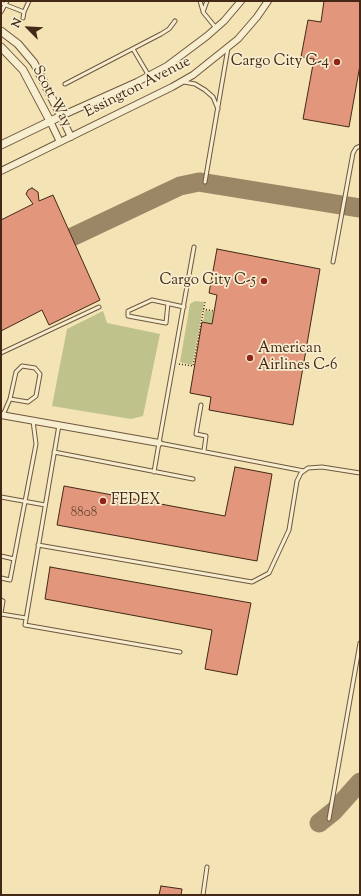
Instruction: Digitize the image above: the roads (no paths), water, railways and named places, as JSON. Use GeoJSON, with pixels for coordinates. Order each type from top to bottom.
{"type":"FeatureCollection","features":[{"type":"Feature","properties":{"kind":"street"},"geometry":{"type":"LineString","coordinates":[[1,145],[149,76],[184,55],[216,28],[241,1]]}},
{"type":"Feature","properties":{"kind":"street","name":"Essington Avenue"},"geometry":{"type":"LineString","coordinates":[[1,171],[183,82],[205,67],[228,48],[247,29],[268,1]]}},
{"type":"Feature","properties":{"kind":"street","name":"Scott Way"},"geometry":{"type":"LineString","coordinates":[[1,31],[18,44],[34,63],[71,137]]}},
{"type":"Feature","properties":{"kind":"street","name":"Scott Way"},"geometry":{"type":"LineString","coordinates":[[1,47],[23,70],[60,142]]}},
{"type":"Feature","properties":{"kind":"street"},"geometry":{"type":"LineString","coordinates":[[2,415],[159,443]]}},
{"type":"Feature","properties":{"kind":"lane"},"geometry":{"type":"LineString","coordinates":[[1,12],[7,1]]}},
{"type":"Feature","properties":{"kind":"lane"},"geometry":{"type":"LineString","coordinates":[[23,18],[24,12],[30,1]]}},
{"type":"Feature","properties":{"kind":"lane"},"geometry":{"type":"LineString","coordinates":[[200,1],[203,12],[216,28]]}},
{"type":"Feature","properties":{"kind":"lane"},"geometry":{"type":"LineString","coordinates":[[203,12],[207,1]]}},
{"type":"Feature","properties":{"kind":"lane"},"geometry":{"type":"LineString","coordinates":[[1,3],[24,12]]}},
{"type":"Feature","properties":{"kind":"lane"},"geometry":{"type":"LineString","coordinates":[[65,84],[166,32],[175,20]]}},
{"type":"Feature","properties":{"kind":"lane"},"geometry":{"type":"LineString","coordinates":[[205,182],[228,48]]}},
{"type":"Feature","properties":{"kind":"lane"},"geometry":{"type":"LineString","coordinates":[[133,49],[149,76]]}},
{"type":"Feature","properties":{"kind":"lane"},"geometry":{"type":"LineString","coordinates":[[183,82],[195,84],[205,90],[213,97],[218,109]]}},
{"type":"Feature","properties":{"kind":"lane"},"geometry":{"type":"LineString","coordinates":[[333,262],[353,153],[356,148],[360,146]]}},
{"type":"Feature","properties":{"kind":"lane"},"geometry":{"type":"LineString","coordinates":[[154,472],[194,247]]}},
{"type":"Feature","properties":{"kind":"lane"},"geometry":{"type":"LineString","coordinates":[[168,303],[166,323],[128,316],[128,311],[152,300],[168,303],[184,307]]}},
{"type":"Feature","properties":{"kind":"lane"},"geometry":{"type":"LineString","coordinates":[[1,353],[99,307]]}},
{"type":"Feature","properties":{"kind":"lane"},"geometry":{"type":"LineString","coordinates":[[2,415],[10,399],[16,372],[22,366],[35,368],[40,374],[36,396],[28,402],[10,399]]}},
{"type":"Feature","properties":{"kind":"lane"},"geometry":{"type":"LineString","coordinates":[[201,405],[196,434],[206,436],[204,451]]}},
{"type":"Feature","properties":{"kind":"lane"},"geometry":{"type":"LineString","coordinates":[[1,578],[10,580],[36,444],[32,420]]}},
{"type":"Feature","properties":{"kind":"lane"},"geometry":{"type":"LineString","coordinates":[[59,425],[25,625],[180,652]]}},
{"type":"Feature","properties":{"kind":"lane"},"geometry":{"type":"LineString","coordinates":[[159,443],[304,471]]}},
{"type":"Feature","properties":{"kind":"lane"},"geometry":{"type":"LineString","coordinates":[[54,452],[193,479]]}},
{"type":"Feature","properties":{"kind":"lane"},"geometry":{"type":"LineString","coordinates":[[38,546],[252,582],[269,573],[289,530],[297,481],[304,471],[312,467],[322,467],[360,473]]}},
{"type":"Feature","properties":{"kind":"lane"},"geometry":{"type":"LineString","coordinates":[[1,497],[45,504]]}},
{"type":"Feature","properties":{"kind":"lane"},"geometry":{"type":"LineString","coordinates":[[1,556],[14,559]]}},
{"type":"Feature","properties":{"kind":"lane"},"geometry":{"type":"LineString","coordinates":[[1,600],[3,600],[1,613],[26,618]]}},
{"type":"Feature","properties":{"kind":"lane"},"geometry":{"type":"LineString","coordinates":[[329,819],[360,643]]}},
{"type":"Feature","properties":{"kind":"lane"},"geometry":{"type":"LineString","coordinates":[[202,895],[207,867]]}},
{"type":"Feature","properties":{"kind":"place","name":"Cargo City C-4"},"geometry":{"type":"Point","coordinates":[337,62]}},
{"type":"Feature","properties":{"kind":"place","name":"Cargo City C-5"},"geometry":{"type":"Point","coordinates":[264,281]}},
{"type":"Feature","properties":{"kind":"place","name":"American Airlines C-6"},"geometry":{"type":"Point","coordinates":[250,358]}},
{"type":"Feature","properties":{"kind":"place","name":"FEDEX"},"geometry":{"type":"Point","coordinates":[103,501]}}]}
